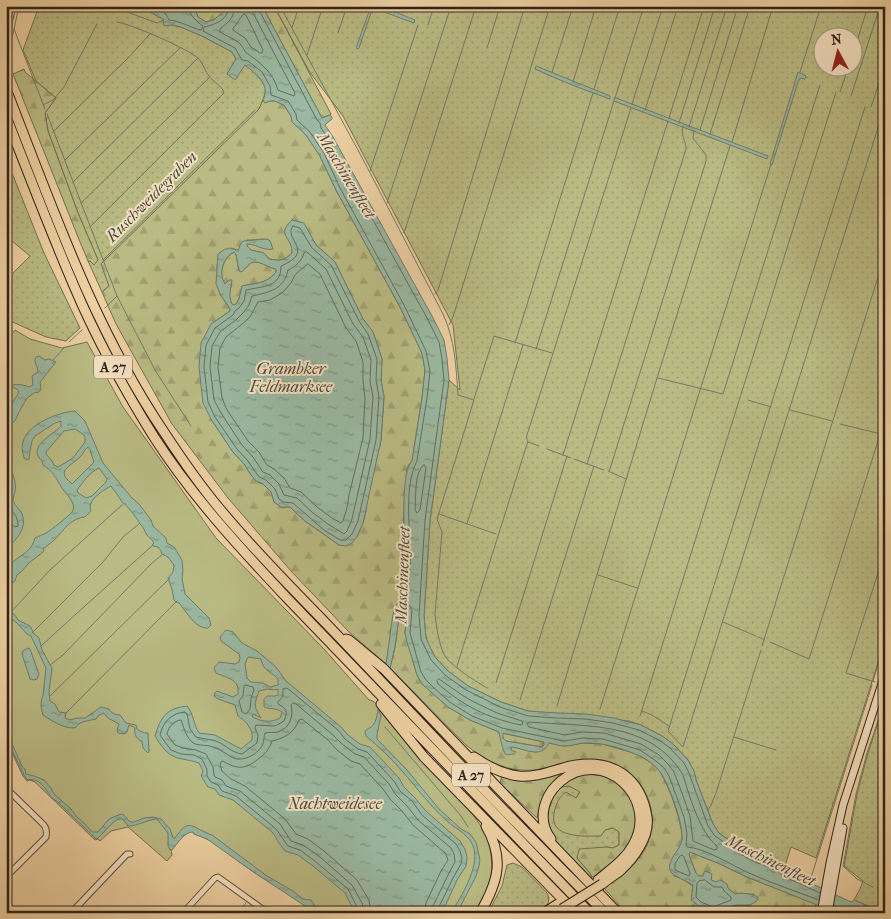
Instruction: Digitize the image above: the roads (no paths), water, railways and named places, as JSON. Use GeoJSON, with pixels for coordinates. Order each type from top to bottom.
{"type":"FeatureCollection","features":[{"type":"Feature","properties":{"kind":"highway","name":"A 27"},"geometry":{"type":"LineString","coordinates":[[6,89],[83,283],[99,318],[144,402],[186,464],[219,508],[247,540],[605,913]]}},
{"type":"Feature","properties":{"kind":"highway","name":"A 27"},"geometry":{"type":"LineString","coordinates":[[6,116],[70,278],[90,322],[112,366],[155,438],[190,487],[241,549],[590,913]]}},
{"type":"Feature","properties":{"kind":"highway"},"geometry":{"type":"LineString","coordinates":[[338,636],[349,640],[379,664],[618,913]]}},
{"type":"Feature","properties":{"kind":"highway"},"geometry":{"type":"LineString","coordinates":[[357,672],[424,757],[576,913]]}},
{"type":"Feature","properties":{"kind":"highway"},"geometry":{"type":"LineString","coordinates":[[453,741],[484,764],[498,771],[521,776],[531,776],[575,766],[594,764],[610,767],[626,776],[642,796],[646,808],[647,821],[645,836],[630,860],[620,871],[558,909],[544,913]]}},
{"type":"Feature","properties":{"kind":"highway"},"geometry":{"type":"LineString","coordinates":[[562,855],[544,825],[544,805],[548,795],[567,776],[577,772],[599,770],[614,775],[636,797],[641,816],[640,831],[626,856],[600,882]]}},
{"type":"Feature","properties":{"kind":"highway"},"geometry":{"type":"LineString","coordinates":[[480,815],[494,841],[498,863],[495,883],[480,913]]}},
{"type":"Feature","properties":{"kind":"main road"},"geometry":{"type":"LineString","coordinates":[[828,890],[835,874],[843,805],[885,674]]}},
{"type":"Feature","properties":{"kind":"main road"},"geometry":{"type":"LineString","coordinates":[[825,911],[831,880],[827,878],[838,837]]}},
{"type":"Feature","properties":{"kind":"main road"},"geometry":{"type":"LineString","coordinates":[[830,863],[835,874]]}},
{"type":"Feature","properties":{"kind":"street"},"geometry":{"type":"LineString","coordinates":[[6,36],[13,6]]}},
{"type":"Feature","properties":{"kind":"street"},"geometry":{"type":"LineString","coordinates":[[6,788],[44,825],[47,832],[46,836],[6,877]]}},
{"type":"Feature","properties":{"kind":"street"},"geometry":{"type":"LineString","coordinates":[[71,913],[115,866],[127,854],[130,854]]}},
{"type":"Feature","properties":{"kind":"street"},"geometry":{"type":"LineString","coordinates":[[183,913],[218,877],[268,913]]}},
{"type":"Feature","properties":{"kind":"water","name":"Maschinenfleet"},"geometry":{"type":"Polygon","coordinates":[[[139,6],[183,6],[195,9],[198,17],[206,22],[214,20],[223,12],[221,6],[262,6],[322,118],[330,115],[332,117],[325,125],[444,340],[449,380],[430,521],[424,616],[426,638],[435,657],[448,671],[468,686],[501,702],[528,711],[586,714],[614,718],[641,725],[662,736],[673,744],[688,760],[694,771],[713,824],[719,833],[749,854],[851,902],[854,900],[884,913],[837,913],[690,852],[689,855],[699,876],[703,876],[704,872],[707,871],[712,874],[711,880],[716,882],[720,880],[727,884],[728,888],[735,894],[740,893],[758,897],[758,900],[750,905],[736,905],[712,913],[691,900],[693,885],[671,872],[671,860],[682,840],[681,825],[668,785],[658,769],[649,761],[616,747],[589,743],[564,746],[549,743],[542,751],[537,752],[511,747],[511,750],[516,752],[506,755],[499,732],[470,720],[448,707],[422,684],[417,675],[405,633],[406,609],[400,610],[390,668],[386,664],[393,614],[403,594],[405,582],[405,487],[408,467],[412,461],[422,398],[425,370],[422,353],[400,307],[336,190],[320,156],[306,135],[292,122],[291,116],[284,105],[275,101],[265,103],[263,100],[265,94],[264,84],[245,65],[235,80],[227,74],[236,59],[232,52],[181,27],[164,26],[163,19],[139,6]],[[503,733],[503,738],[506,741],[542,747],[544,742],[503,733]]]}},
{"type":"Feature","properties":{"kind":"water"},"geometry":{"type":"Polygon","coordinates":[[[371,6],[380,6],[415,20],[414,23],[373,9],[358,49],[356,48],[371,6]]]}},
{"type":"Feature","properties":{"kind":"water"},"geometry":{"type":"Polygon","coordinates":[[[536,66],[610,96],[610,99],[535,69],[536,66]]]}},
{"type":"Feature","properties":{"kind":"water"},"geometry":{"type":"Polygon","coordinates":[[[798,72],[806,76],[805,79],[800,78],[798,82],[772,165],[770,164],[798,72]]]}},
{"type":"Feature","properties":{"kind":"water"},"geometry":{"type":"Polygon","coordinates":[[[614,98],[768,156],[767,159],[614,101],[614,98]]]}},
{"type":"Feature","properties":{"kind":"water","name":"Grambker Feldmarksee"},"geometry":{"type":"Polygon","coordinates":[[[292,220],[304,223],[316,245],[335,262],[363,319],[373,332],[382,359],[381,380],[384,396],[381,440],[363,523],[357,537],[346,546],[339,545],[305,521],[290,507],[281,507],[274,502],[271,492],[263,484],[256,481],[233,452],[211,419],[203,403],[199,367],[201,343],[211,324],[230,311],[216,284],[218,254],[227,249],[239,249],[243,241],[267,239],[270,241],[273,249],[266,249],[251,244],[247,244],[247,246],[251,250],[264,253],[269,259],[279,260],[287,258],[292,253],[292,248],[285,233],[287,225],[292,220]],[[234,252],[230,254],[224,262],[222,271],[225,284],[232,280],[230,298],[232,304],[235,305],[239,299],[242,286],[265,281],[276,272],[276,269],[254,262],[241,272],[239,271],[234,252]]]}},
{"type":"Feature","properties":{"kind":"water"},"geometry":{"type":"Polygon","coordinates":[[[39,356],[45,360],[49,359],[56,362],[40,382],[41,389],[39,392],[27,398],[15,421],[6,428],[6,414],[19,392],[13,387],[6,393],[6,388],[15,385],[29,387],[33,385],[32,376],[38,372],[35,359],[39,356]]]}},
{"type":"Feature","properties":{"kind":"water"},"geometry":{"type":"Polygon","coordinates":[[[75,411],[85,421],[103,463],[139,504],[151,520],[153,526],[166,538],[167,543],[174,547],[182,560],[182,578],[185,594],[209,618],[211,625],[208,628],[203,628],[195,623],[179,603],[174,600],[168,578],[173,572],[174,565],[168,557],[162,554],[158,547],[152,545],[154,543],[111,486],[92,500],[91,511],[85,517],[76,519],[69,524],[44,548],[43,552],[17,575],[15,581],[6,587],[6,571],[12,562],[29,549],[35,538],[46,533],[73,510],[74,506],[71,500],[52,473],[43,465],[37,451],[42,442],[61,426],[61,421],[35,436],[32,441],[29,459],[24,458],[22,448],[26,436],[37,425],[45,420],[75,411]],[[75,429],[64,431],[46,452],[54,465],[58,467],[73,458],[85,442],[85,436],[75,429]],[[88,447],[64,472],[65,477],[72,484],[94,462],[88,447]],[[99,468],[77,490],[78,493],[86,498],[92,496],[106,482],[107,479],[99,468]]]}},
{"type":"Feature","properties":{"kind":"water"},"geometry":{"type":"Polygon","coordinates":[[[6,462],[15,480],[13,501],[21,512],[23,525],[20,534],[6,550],[6,542],[10,535],[6,521],[6,462]]]}},
{"type":"Feature","properties":{"kind":"water"},"geometry":{"type":"Polygon","coordinates":[[[6,608],[18,620],[30,626],[34,634],[39,638],[42,650],[52,668],[49,692],[50,701],[55,704],[59,712],[66,713],[65,718],[70,720],[85,718],[101,707],[109,709],[113,714],[120,715],[126,723],[136,725],[138,730],[148,733],[148,753],[143,748],[142,742],[135,735],[134,727],[129,725],[125,734],[118,733],[119,724],[103,713],[96,719],[81,723],[75,728],[62,726],[43,715],[41,703],[46,668],[31,636],[6,615],[6,608]]]}},
{"type":"Feature","properties":{"kind":"water","name":"Nachtweidesee"},"geometry":{"type":"Polygon","coordinates":[[[226,630],[233,632],[242,643],[257,651],[276,667],[286,681],[348,735],[360,744],[370,747],[426,811],[460,841],[467,857],[466,866],[457,880],[442,913],[353,913],[345,893],[298,855],[285,851],[273,833],[233,800],[219,795],[215,789],[208,787],[201,776],[203,771],[199,763],[177,758],[163,748],[155,736],[162,720],[170,711],[187,706],[199,733],[215,735],[241,749],[252,740],[251,729],[238,716],[235,705],[214,696],[217,691],[233,697],[238,694],[235,682],[216,673],[214,668],[219,662],[235,664],[239,662],[240,658],[239,654],[221,641],[220,637],[226,630]],[[248,657],[245,664],[247,678],[251,682],[263,683],[270,687],[278,685],[277,677],[265,668],[261,659],[248,657]],[[278,689],[259,691],[256,701],[255,706],[261,718],[253,714],[252,716],[262,721],[273,721],[280,718],[282,712],[264,707],[264,699],[267,696],[278,695],[278,689]]]}},
{"type":"Feature","properties":{"kind":"water"},"geometry":{"type":"Polygon","coordinates":[[[28,648],[39,674],[37,679],[34,680],[30,679],[22,654],[28,648]]]}},
{"type":"Feature","properties":{"kind":"water"},"geometry":{"type":"Polygon","coordinates":[[[378,710],[381,715],[377,739],[407,770],[439,809],[461,829],[470,834],[476,842],[480,860],[479,866],[476,876],[457,913],[451,913],[472,873],[475,857],[474,849],[470,840],[436,810],[394,762],[366,736],[365,731],[374,724],[378,710]]]}},
{"type":"Feature","properties":{"kind":"water"},"geometry":{"type":"Polygon","coordinates":[[[6,731],[26,774],[44,780],[54,794],[92,832],[98,832],[109,819],[121,814],[131,822],[153,817],[161,819],[170,829],[173,838],[184,827],[191,826],[212,835],[267,876],[303,899],[311,900],[315,906],[325,913],[316,913],[207,839],[193,832],[184,836],[170,850],[168,846],[168,833],[157,819],[128,826],[123,819],[119,819],[96,839],[53,799],[39,782],[27,780],[6,738],[6,731]]]}},
{"type":"Feature","properties":{"kind":"waterway"},"geometry":{"type":"LineString","coordinates":[[8,39],[13,34],[19,6]]}},
{"type":"Feature","properties":{"kind":"waterway"},"geometry":{"type":"LineString","coordinates":[[103,6],[157,23],[164,20]]}},
{"type":"Feature","properties":{"kind":"waterway"},"geometry":{"type":"LineString","coordinates":[[280,6],[366,165],[443,314],[456,363],[458,395],[474,400],[437,519],[442,532],[435,614],[439,641],[445,656],[458,669],[487,688]]}},
{"type":"Feature","properties":{"kind":"waterway"},"geometry":{"type":"LineString","coordinates":[[292,28],[299,6]]}},
{"type":"Feature","properties":{"kind":"waterway"},"geometry":{"type":"LineString","coordinates":[[307,55],[323,6]]}},
{"type":"Feature","properties":{"kind":"waterway"},"geometry":{"type":"LineString","coordinates":[[338,33],[347,6]]}},
{"type":"Feature","properties":{"kind":"waterway"},"geometry":{"type":"LineString","coordinates":[[394,13],[396,6]]}},
{"type":"Feature","properties":{"kind":"waterway"},"geometry":{"type":"LineString","coordinates":[[428,25],[434,6]]}},
{"type":"Feature","properties":{"kind":"waterway"},"geometry":{"type":"LineString","coordinates":[[387,203],[451,6]]}},
{"type":"Feature","properties":{"kind":"waterway"},"geometry":{"type":"LineString","coordinates":[[403,233],[476,6]]}},
{"type":"Feature","properties":{"kind":"waterway"},"geometry":{"type":"LineString","coordinates":[[487,48],[500,6]]}},
{"type":"Feature","properties":{"kind":"waterway"},"geometry":{"type":"LineString","coordinates":[[435,294],[438,290],[525,6]]}},
{"type":"Feature","properties":{"kind":"waterway"},"geometry":{"type":"LineString","coordinates":[[449,325],[550,6]]}},
{"type":"Feature","properties":{"kind":"waterway"},"geometry":{"type":"LineString","coordinates":[[552,72],[573,6]]}},
{"type":"Feature","properties":{"kind":"waterway"},"geometry":{"type":"LineString","coordinates":[[573,82],[596,6]]}},
{"type":"Feature","properties":{"kind":"waterway"},"geometry":{"type":"LineString","coordinates":[[594,89],[620,6]]}},
{"type":"Feature","properties":{"kind":"waterway"},"geometry":{"type":"LineString","coordinates":[[615,98],[644,6]]}},
{"type":"Feature","properties":{"kind":"waterway"},"geometry":{"type":"LineString","coordinates":[[632,104],[663,6]]}},
{"type":"Feature","properties":{"kind":"waterway"},"geometry":{"type":"LineString","coordinates":[[645,110],[678,6]]}},
{"type":"Feature","properties":{"kind":"waterway"},"geometry":{"type":"LineString","coordinates":[[669,118],[704,6]]}},
{"type":"Feature","properties":{"kind":"waterway"},"geometry":{"type":"LineString","coordinates":[[679,123],[715,6]]}},
{"type":"Feature","properties":{"kind":"waterway"},"geometry":{"type":"LineString","coordinates":[[689,127],[727,6]]}},
{"type":"Feature","properties":{"kind":"waterway"},"geometry":{"type":"LineString","coordinates":[[700,130],[738,6]]}},
{"type":"Feature","properties":{"kind":"waterway"},"geometry":{"type":"LineString","coordinates":[[710,134],[750,6]]}},
{"type":"Feature","properties":{"kind":"waterway"},"geometry":{"type":"LineString","coordinates":[[732,142],[773,6]]}},
{"type":"Feature","properties":{"kind":"waterway"},"geometry":{"type":"LineString","coordinates":[[800,72],[821,6]]}},
{"type":"Feature","properties":{"kind":"waterway"},"geometry":{"type":"LineString","coordinates":[[861,28],[868,6]]}},
{"type":"Feature","properties":{"kind":"waterway"},"geometry":{"type":"LineString","coordinates":[[851,96],[880,6]]}},
{"type":"Feature","properties":{"kind":"waterway"},"geometry":{"type":"LineString","coordinates":[[90,227],[224,93],[222,88],[209,76],[199,59],[184,49],[134,27],[117,22]]}},
{"type":"Feature","properties":{"kind":"waterway"},"geometry":{"type":"LineString","coordinates":[[43,105],[53,100],[64,87],[97,24]]}},
{"type":"Feature","properties":{"kind":"waterway"},"geometry":{"type":"LineString","coordinates":[[370,171],[418,25]]}},
{"type":"Feature","properties":{"kind":"waterway"},"geometry":{"type":"LineString","coordinates":[[14,29],[45,109]]}},
{"type":"Feature","properties":{"kind":"waterway"},"geometry":{"type":"LineString","coordinates":[[54,131],[150,34]]}},
{"type":"Feature","properties":{"kind":"waterway"},"geometry":{"type":"LineString","coordinates":[[65,160],[180,48]]}},
{"type":"Feature","properties":{"kind":"waterway"},"geometry":{"type":"LineString","coordinates":[[74,181],[197,59]]}},
{"type":"Feature","properties":{"kind":"waterway"},"geometry":{"type":"LineString","coordinates":[[871,107],[885,66]]}},
{"type":"Feature","properties":{"kind":"waterway"},"geometry":{"type":"LineString","coordinates":[[81,203],[209,78]]}},
{"type":"Feature","properties":{"kind":"waterway"},"geometry":{"type":"LineString","coordinates":[[840,92],[845,78]]}},
{"type":"Feature","properties":{"kind":"waterway"},"geometry":{"type":"LineString","coordinates":[[658,378],[723,394],[820,85]]}},
{"type":"Feature","properties":{"kind":"waterway"},"geometry":{"type":"LineString","coordinates":[[640,716],[836,92]]}},
{"type":"Feature","properties":{"kind":"waterway"},"geometry":{"type":"LineString","coordinates":[[515,343],[593,93]]}},
{"type":"Feature","properties":{"kind":"waterway"},"geometry":{"type":"LineString","coordinates":[[536,349],[614,101]]}},
{"type":"Feature","properties":{"kind":"waterway"},"geometry":{"type":"LineString","coordinates":[[883,112],[885,105]]}},
{"type":"Feature","properties":{"kind":"waterway"},"geometry":{"type":"LineString","coordinates":[[865,107],[668,731],[683,747],[882,115]]}},
{"type":"Feature","properties":{"kind":"waterway"},"geometry":{"type":"LineString","coordinates":[[457,666],[528,441],[526,438],[631,108]]}},
{"type":"Feature","properties":{"kind":"waterway","name":"Ruschweidegraben"},"geometry":{"type":"LineString","coordinates":[[103,260],[255,110]]}},
{"type":"Feature","properties":{"kind":"waterway"},"geometry":{"type":"LineString","coordinates":[[47,114],[117,296],[105,308]]}},
{"type":"Feature","properties":{"kind":"waterway"},"geometry":{"type":"LineString","coordinates":[[563,455],[668,121]]}},
{"type":"Feature","properties":{"kind":"waterway"},"geometry":{"type":"LineString","coordinates":[[587,464],[686,149],[682,132],[683,126]]}},
{"type":"Feature","properties":{"kind":"waterway"},"geometry":{"type":"LineString","coordinates":[[609,472],[706,161],[706,155],[693,138],[694,130]]}},
{"type":"Feature","properties":{"kind":"waterway"},"geometry":{"type":"LineString","coordinates":[[557,706],[730,146]]}},
{"type":"Feature","properties":{"kind":"waterway"},"geometry":{"type":"LineString","coordinates":[[600,709],[771,164]]}},
{"type":"Feature","properties":{"kind":"waterway"},"geometry":{"type":"LineString","coordinates":[[762,646],[885,255]]}},
{"type":"Feature","properties":{"kind":"waterway"},"geometry":{"type":"LineString","coordinates":[[117,296],[155,370],[191,426]]}},
{"type":"Feature","properties":{"kind":"waterway","name":"Ruschweidegraben"},"geometry":{"type":"LineString","coordinates":[[69,342],[82,330]]}},
{"type":"Feature","properties":{"kind":"waterway"},"geometry":{"type":"LineString","coordinates":[[474,399],[494,336],[552,353]]}},
{"type":"Feature","properties":{"kind":"waterway"},"geometry":{"type":"LineString","coordinates":[[467,524],[523,345]]}},
{"type":"Feature","properties":{"kind":"waterway","name":"Ruschweidegraben"},"geometry":{"type":"LineString","coordinates":[[53,360],[64,348]]}},
{"type":"Feature","properties":{"kind":"waterway"},"geometry":{"type":"LineString","coordinates":[[748,400],[771,407]]}},
{"type":"Feature","properties":{"kind":"waterway"},"geometry":{"type":"LineString","coordinates":[[790,410],[832,421]]}},
{"type":"Feature","properties":{"kind":"waterway"},"geometry":{"type":"LineString","coordinates":[[770,642],[809,659],[885,419]]}},
{"type":"Feature","properties":{"kind":"waterway"},"geometry":{"type":"LineString","coordinates":[[840,424],[885,435]]}},
{"type":"Feature","properties":{"kind":"waterway"},"geometry":{"type":"LineString","coordinates":[[528,442],[539,446]]}},
{"type":"Feature","properties":{"kind":"waterway"},"geometry":{"type":"LineString","coordinates":[[547,449],[571,458]]}},
{"type":"Feature","properties":{"kind":"waterway"},"geometry":{"type":"LineString","coordinates":[[496,683],[567,456]]}},
{"type":"Feature","properties":{"kind":"waterway"},"geometry":{"type":"LineString","coordinates":[[574,459],[604,470]]}},
{"type":"Feature","properties":{"kind":"waterway"},"geometry":{"type":"LineString","coordinates":[[520,700],[594,466]]}},
{"type":"Feature","properties":{"kind":"waterway"},"geometry":{"type":"LineString","coordinates":[[608,471],[626,479]]}},
{"type":"Feature","properties":{"kind":"waterway"},"geometry":{"type":"LineString","coordinates":[[11,612],[50,570],[123,504]]}},
{"type":"Feature","properties":{"kind":"waterway"},"geometry":{"type":"LineString","coordinates":[[439,514],[496,534]]}},
{"type":"Feature","properties":{"kind":"waterway"},"geometry":{"type":"LineString","coordinates":[[32,633],[103,562],[123,537],[139,524]]}},
{"type":"Feature","properties":{"kind":"waterway"},"geometry":{"type":"LineString","coordinates":[[41,646],[153,545]]}},
{"type":"Feature","properties":{"kind":"waterway"},"geometry":{"type":"LineString","coordinates":[[875,682],[846,673],[885,551]]}},
{"type":"Feature","properties":{"kind":"waterway"},"geometry":{"type":"LineString","coordinates":[[50,665],[63,655],[163,554]]}},
{"type":"Feature","properties":{"kind":"waterway"},"geometry":{"type":"LineString","coordinates":[[598,575],[637,588]]}},
{"type":"Feature","properties":{"kind":"waterway"},"geometry":{"type":"LineString","coordinates":[[50,696],[170,578]]}},
{"type":"Feature","properties":{"kind":"waterway"},"geometry":{"type":"LineString","coordinates":[[65,714],[177,601]]}},
{"type":"Feature","properties":{"kind":"waterway"},"geometry":{"type":"LineString","coordinates":[[723,622],[756,636]]}},
{"type":"Feature","properties":{"kind":"waterway"},"geometry":{"type":"LineString","coordinates":[[759,637],[765,640]]}},
{"type":"Feature","properties":{"kind":"waterway"},"geometry":{"type":"LineString","coordinates":[[873,681],[885,643]]}},
{"type":"Feature","properties":{"kind":"waterway"},"geometry":{"type":"LineString","coordinates":[[708,810],[716,793],[761,650]]}},
{"type":"Feature","properties":{"kind":"waterway","name":"Maschinenfleet"},"geometry":{"type":"LineString","coordinates":[[809,884],[872,685]]}},
{"type":"Feature","properties":{"kind":"waterway"},"geometry":{"type":"LineString","coordinates":[[873,887],[857,879],[843,866],[856,794],[867,753],[885,700]]}},
{"type":"Feature","properties":{"kind":"waterway"},"geometry":{"type":"LineString","coordinates":[[642,711],[669,726]]}},
{"type":"Feature","properties":{"kind":"waterway"},"geometry":{"type":"LineString","coordinates":[[385,727],[461,816],[468,827]]}},
{"type":"Feature","properties":{"kind":"waterway"},"geometry":{"type":"LineString","coordinates":[[734,737],[776,750]]}},
{"type":"Feature","properties":{"kind":"waterway"},"geometry":{"type":"LineString","coordinates":[[878,889],[885,892]]}},
{"type":"Feature","properties":{"kind":"waterway"},"geometry":{"type":"LineString","coordinates":[[237,913],[246,903]]}}]}
